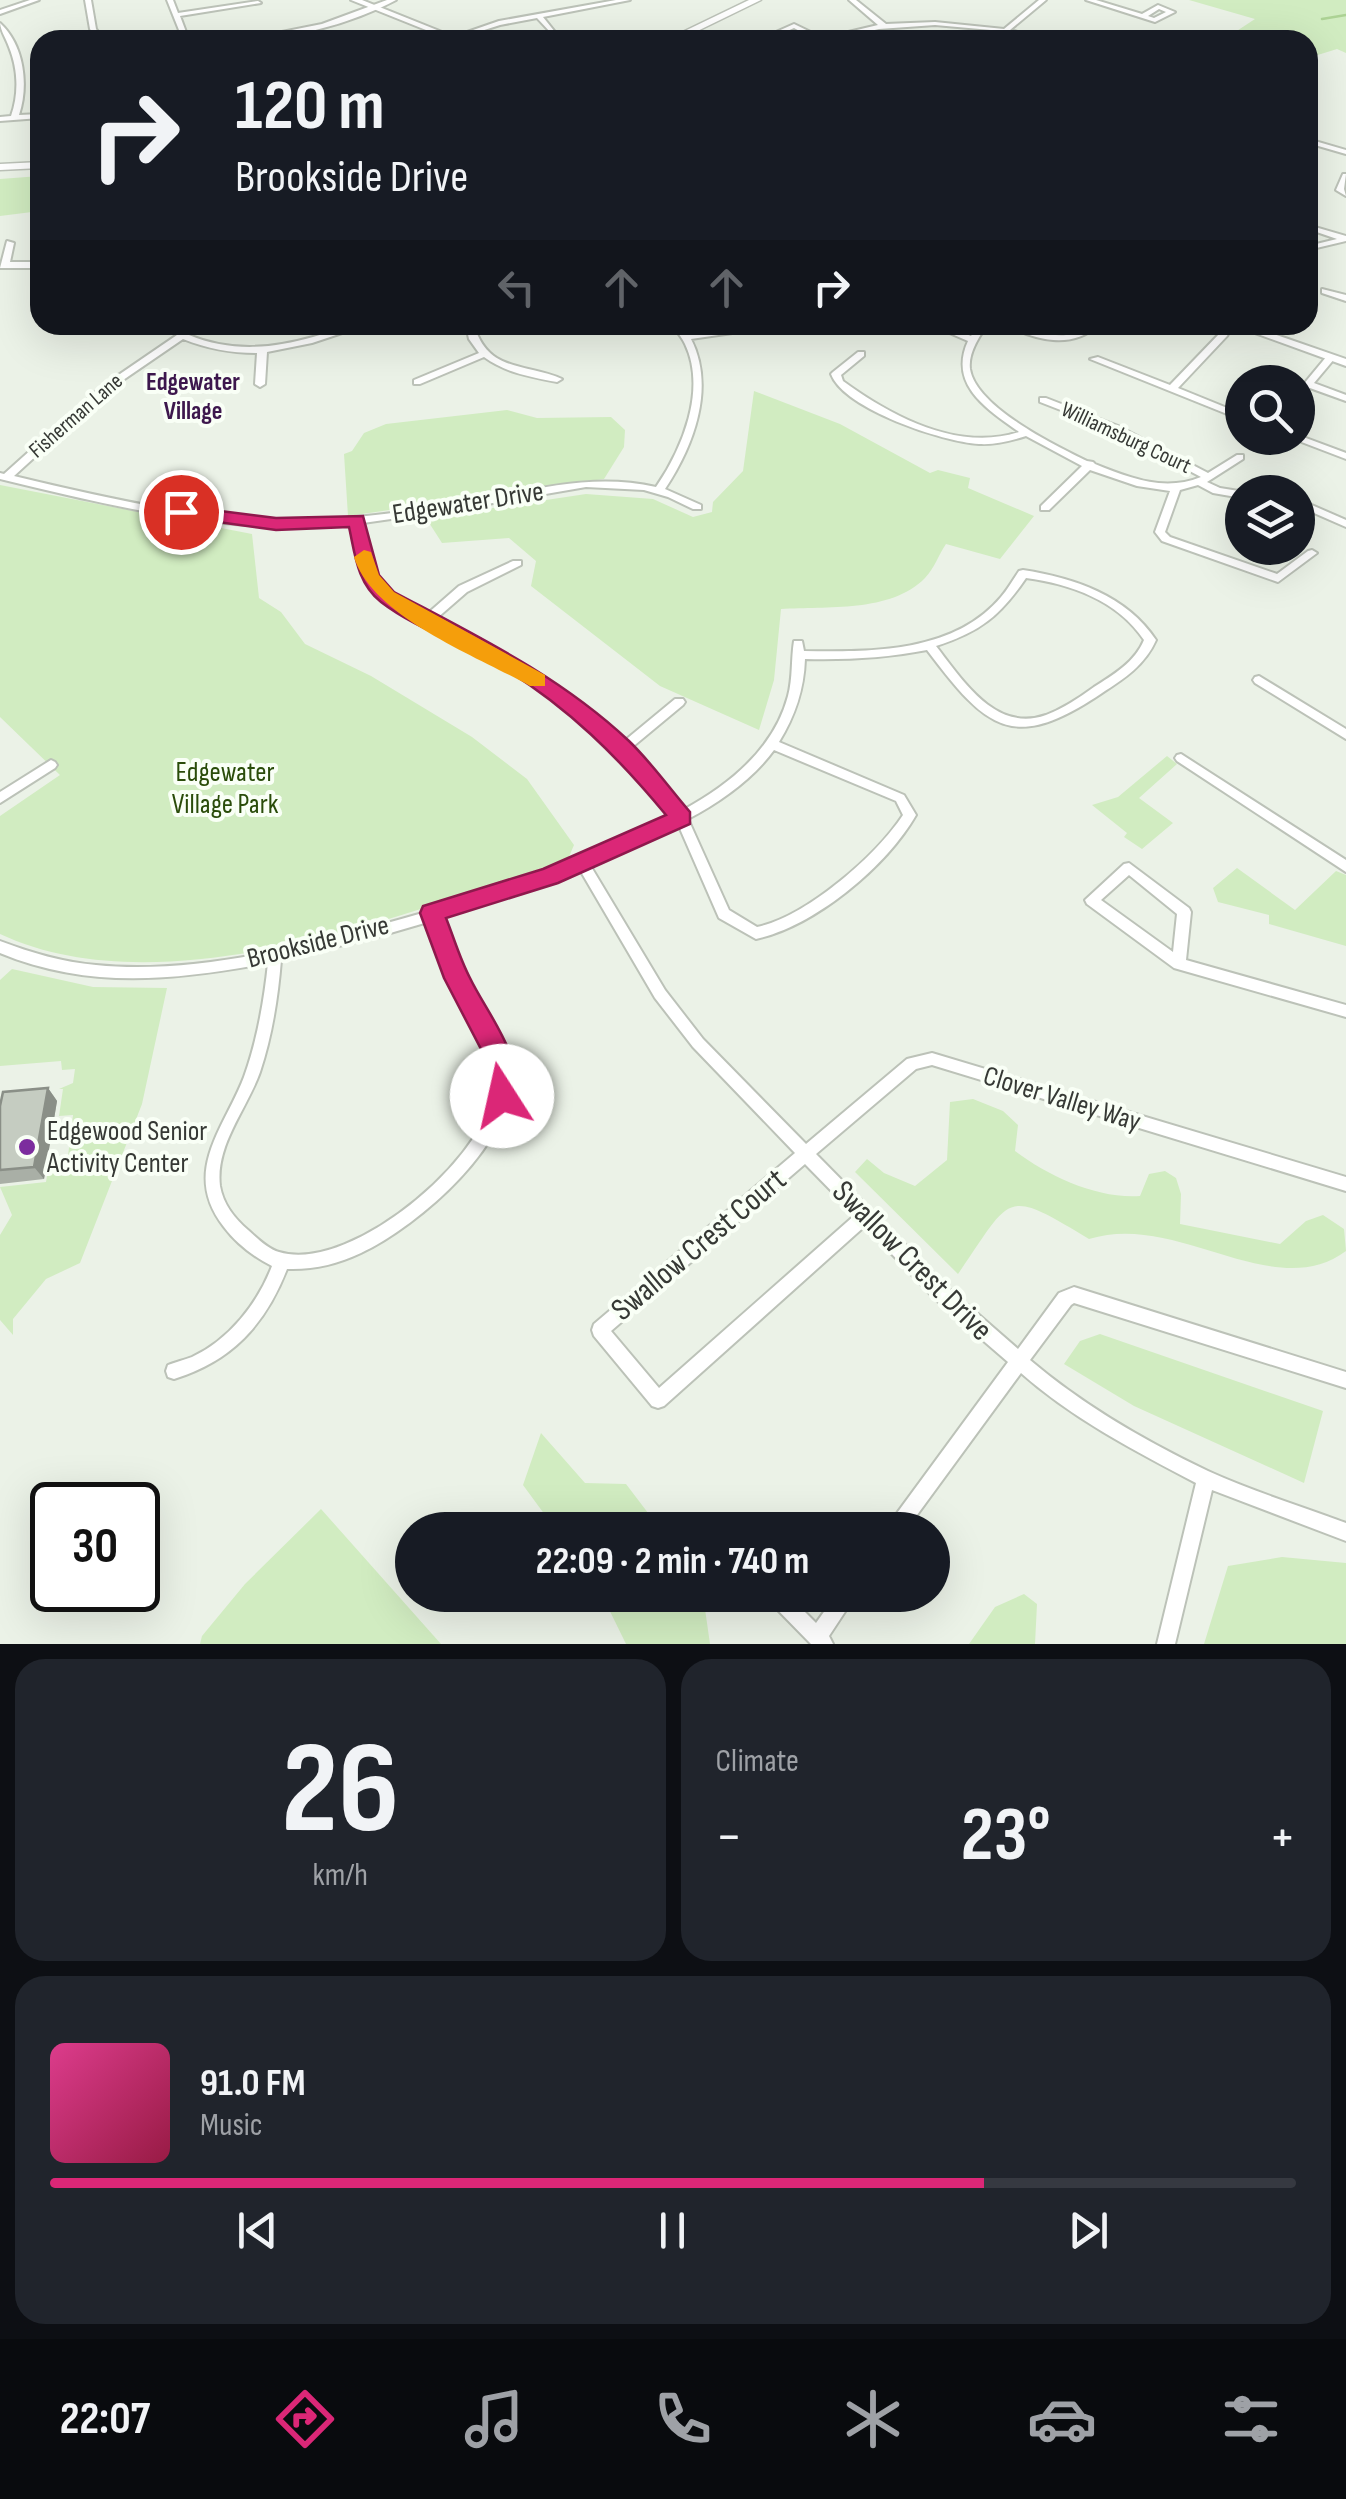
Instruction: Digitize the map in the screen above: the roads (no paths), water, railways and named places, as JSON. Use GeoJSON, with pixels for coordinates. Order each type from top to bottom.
{"type":"FeatureCollection","features":[{"type":"Feature","properties":{"kind":"main road"},"geometry":{"type":"LineString","coordinates":[[692,30],[756,0]]}},
{"type":"Feature","properties":{"kind":"main road"},"geometry":{"type":"LineString","coordinates":[[0,167],[30,166]]}},
{"type":"Feature","properties":{"kind":"street"},"geometry":{"type":"LineString","coordinates":[[0,12],[36,0]]}},
{"type":"Feature","properties":{"kind":"street"},"geometry":{"type":"LineString","coordinates":[[88,0],[94,30]]}},
{"type":"Feature","properties":{"kind":"street"},"geometry":{"type":"LineString","coordinates":[[170,0],[182,30]]}},
{"type":"Feature","properties":{"kind":"street"},"geometry":{"type":"LineString","coordinates":[[355,0],[431,30]]}},
{"type":"Feature","properties":{"kind":"street"},"geometry":{"type":"LineString","coordinates":[[311,30],[393,0]]}},
{"type":"Feature","properties":{"kind":"street"},"geometry":{"type":"LineString","coordinates":[[586,0],[592,8]]}},
{"type":"Feature","properties":{"kind":"street"},"geometry":{"type":"LineString","coordinates":[[488,30],[627,0]]}},
{"type":"Feature","properties":{"kind":"street"},"geometry":{"type":"LineString","coordinates":[[852,0],[884,26]]}},
{"type":"Feature","properties":{"kind":"street"},"geometry":{"type":"LineString","coordinates":[[1026,0],[1040,2]]}},
{"type":"Feature","properties":{"kind":"street"},"geometry":{"type":"LineString","coordinates":[[1089,0],[1143,16]]}},
{"type":"Feature","properties":{"kind":"street"},"geometry":{"type":"LineString","coordinates":[[866,30],[940,23],[1006,30],[1040,2]]}},
{"type":"Feature","properties":{"kind":"street"},"geometry":{"type":"LineString","coordinates":[[176,15],[258,3]]}},
{"type":"Feature","properties":{"kind":"street"},"geometry":{"type":"LineString","coordinates":[[539,16],[550,30]]}},
{"type":"Feature","properties":{"kind":"street"},"geometry":{"type":"LineString","coordinates":[[0,25],[8,37],[22,84],[14,118]]}},
{"type":"Feature","properties":{"kind":"street"},"geometry":{"type":"LineString","coordinates":[[0,118],[30,117]]}},
{"type":"Feature","properties":{"kind":"street"},"geometry":{"type":"LineString","coordinates":[[1318,144],[1346,152]]}},
{"type":"Feature","properties":{"kind":"street"},"geometry":{"type":"LineString","coordinates":[[1346,176],[1340,190],[1346,194]]}},
{"type":"Feature","properties":{"kind":"street"},"geometry":{"type":"LineString","coordinates":[[1318,230],[1346,239],[1318,246]]}},
{"type":"Feature","properties":{"kind":"street"},"geometry":{"type":"LineString","coordinates":[[10,243],[3,265],[30,265]]}},
{"type":"Feature","properties":{"kind":"street"},"geometry":{"type":"LineString","coordinates":[[1325,290],[1346,298]]}},
{"type":"Feature","properties":{"kind":"street"},"geometry":{"type":"LineString","coordinates":[[181,336],[211,349],[262,352],[325,335]]}},
{"type":"Feature","properties":{"kind":"street"},"geometry":{"type":"LineString","coordinates":[[475,335],[485,354],[510,368],[557,379]]}},
{"type":"Feature","properties":{"kind":"street"},"geometry":{"type":"LineString","coordinates":[[659,490],[679,463],[692,425],[696,386],[687,337],[700,335]]}},
{"type":"Feature","properties":{"kind":"street"},"geometry":{"type":"LineString","coordinates":[[960,335],[973,340]]}},
{"type":"Feature","properties":{"kind":"street"},"geometry":{"type":"LineString","coordinates":[[976,335],[966,369],[989,405],[1026,432],[1090,464],[1149,486],[1176,488],[1204,480],[1240,457]]}},
{"type":"Feature","properties":{"kind":"street"},"geometry":{"type":"LineString","coordinates":[[1053,335],[1074,340],[1081,335]]}},
{"type":"Feature","properties":{"kind":"street"},"geometry":{"type":"LineString","coordinates":[[1172,389],[1223,335]]}},
{"type":"Feature","properties":{"kind":"street"},"geometry":{"type":"LineString","coordinates":[[1266,335],[1346,363]]}},
{"type":"Feature","properties":{"kind":"street","name":"Fisherman Lane"},"geometry":{"type":"LineString","coordinates":[[4,476],[104,389],[181,336]]}},
{"type":"Feature","properties":{"kind":"street"},"geometry":{"type":"LineString","coordinates":[[260,384],[262,352]]}},
{"type":"Feature","properties":{"kind":"street"},"geometry":{"type":"LineString","coordinates":[[417,382],[485,354]]}},
{"type":"Feature","properties":{"kind":"street"},"geometry":{"type":"LineString","coordinates":[[861,354],[836,374],[838,382],[880,413],[908,424],[990,441],[1008,440],[1026,432]]}},
{"type":"Feature","properties":{"kind":"street"},"geometry":{"type":"LineString","coordinates":[[1315,376],[1330,358]]}},
{"type":"Feature","properties":{"kind":"street"},"geometry":{"type":"LineString","coordinates":[[1095,359],[1225,410]]}},
{"type":"Feature","properties":{"kind":"street"},"geometry":{"type":"LineString","coordinates":[[1315,387],[1346,398]]}},
{"type":"Feature","properties":{"kind":"street","name":"Williamsburg Court"},"geometry":{"type":"LineString","coordinates":[[1043,400],[1115,428],[1225,492]]}},
{"type":"Feature","properties":{"kind":"street"},"geometry":{"type":"LineString","coordinates":[[1315,445],[1346,456]]}},
{"type":"Feature","properties":{"kind":"street"},"geometry":{"type":"LineString","coordinates":[[1044,508],[1090,464]]}},
{"type":"Feature","properties":{"kind":"street","name":"Edgewater Drive"},"geometry":{"type":"LineString","coordinates":[[4,476],[240,522],[356,520],[586,484],[624,484],[659,490],[697,507]]}},
{"type":"Feature","properties":{"kind":"street"},"geometry":{"type":"LineString","coordinates":[[1176,488],[1160,532],[1166,539],[1225,560]]}},
{"type":"Feature","properties":{"kind":"street"},"geometry":{"type":"LineString","coordinates":[[1315,510],[1346,524]]}},
{"type":"Feature","properties":{"kind":"street"},"geometry":{"type":"LineString","coordinates":[[356,520],[366,566],[377,587],[532,677],[623,749],[682,818],[724,914],[756,933],[784,925],[880,855],[903,830],[910,815],[900,798],[772,744]]}},
{"type":"Feature","properties":{"kind":"street"},"geometry":{"type":"LineString","coordinates":[[428,619],[463,589],[517,563]]}},
{"type":"Feature","properties":{"kind":"street"},"geometry":{"type":"LineString","coordinates":[[1241,565],[1278,578],[1296,565]]}},
{"type":"Feature","properties":{"kind":"street"},"geometry":{"type":"LineString","coordinates":[[682,818],[736,781],[772,744],[794,702],[798,650],[892,653],[930,646],[987,618],[1022,574],[1057,579],[1121,610],[1146,632],[1148,647],[1087,700],[1046,724],[1022,726],[987,709],[930,646]]}},
{"type":"Feature","properties":{"kind":"street"},"geometry":{"type":"LineString","coordinates":[[1259,680],[1346,735]]}},
{"type":"Feature","properties":{"kind":"street"},"geometry":{"type":"LineString","coordinates":[[623,749],[679,702]]}},
{"type":"Feature","properties":{"kind":"street"},"geometry":{"type":"LineString","coordinates":[[1181,758],[1346,867]]}},
{"type":"Feature","properties":{"kind":"street"},"geometry":{"type":"LineString","coordinates":[[3,792],[51,765]]}},
{"type":"Feature","properties":{"kind":"street","name":"Brookside Drive"},"geometry":{"type":"LineString","coordinates":[[3,953],[105,972],[207,968],[275,955],[432,913],[582,864],[682,818]]}},
{"type":"Feature","properties":{"kind":"street","name":"Swallow Crest Drive"},"geometry":{"type":"LineString","coordinates":[[582,864],[682,1024],[865,1216],[1017,1362],[1121,1434],[1206,1479],[1346,1532]]}},
{"type":"Feature","properties":{"kind":"street"},"geometry":{"type":"LineString","coordinates":[[1179,964],[1184,912],[1129,868],[1092,900],[1166,957],[1179,964],[1346,1011]]}},
{"type":"Feature","properties":{"kind":"street"},"geometry":{"type":"LineString","coordinates":[[275,955],[256,1056],[216,1156],[212,1186],[217,1203],[236,1231],[282,1261],[344,1252],[383,1234],[452,1177],[490,1128],[502,1096],[503,1074],[457,978],[432,913]]}},
{"type":"Feature","properties":{"kind":"street","name":"Clover Valley Way"},"geometry":{"type":"LineString","coordinates":[[806,1156],[912,1063],[932,1060],[1346,1184]]}},
{"type":"Feature","properties":{"kind":"street","name":"Swallow Crest Court"},"geometry":{"type":"LineString","coordinates":[[806,1156],[600,1330],[658,1400],[865,1216]]}},
{"type":"Feature","properties":{"kind":"street"},"geometry":{"type":"LineString","coordinates":[[174,1371],[206,1358],[238,1334],[271,1288],[282,1261]]}},
{"type":"Feature","properties":{"kind":"street"},"geometry":{"type":"LineString","coordinates":[[908,1512],[1066,1299],[1084,1294],[1346,1380]]}},
{"type":"Feature","properties":{"kind":"street"},"geometry":{"type":"LineString","coordinates":[[1166,1644],[1206,1479]]}},
{"type":"Feature","properties":{"kind":"street"},"geometry":{"type":"LineString","coordinates":[[792,1612],[821,1640],[837,1612]]}},
{"type":"Feature","properties":{"kind":"waterway"},"geometry":{"type":"LineString","coordinates":[[1322,19],[1346,15]]}},
{"type":"Feature","properties":{"kind":"place","name":"Edgewood Senior Activity Center"},"geometry":{"type":"Point","coordinates":[27,1147]}},
{"type":"Feature","properties":{"kind":"district","name":"Edgewater Village"},"geometry":{"type":"Point","coordinates":[193,396]}},
{"type":"Feature","properties":{"kind":"park label","name":"Edgewater Village Park"},"geometry":{"type":"Point","coordinates":[225,788]}}]}
